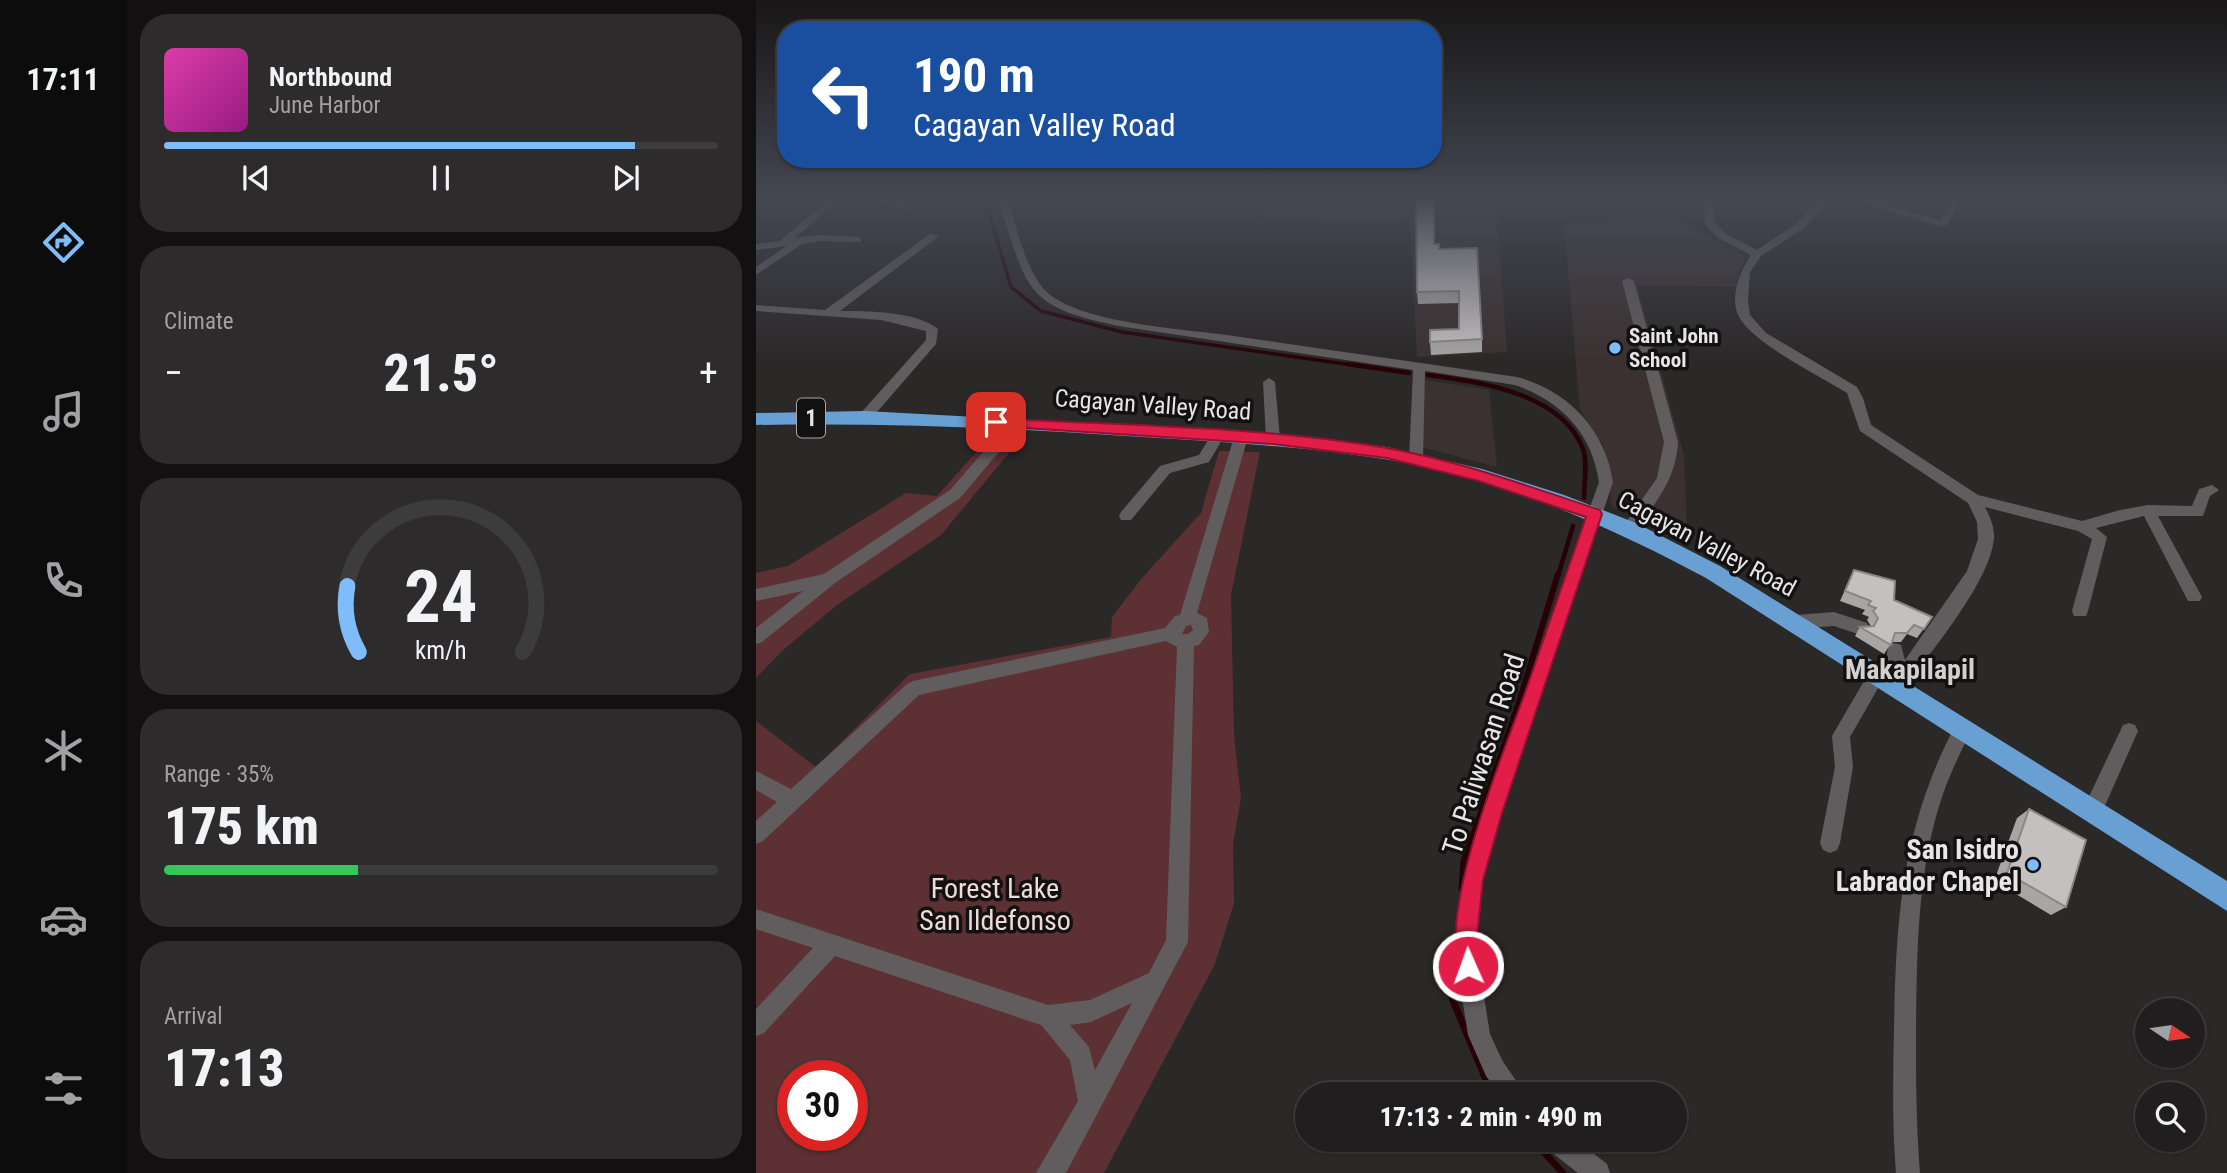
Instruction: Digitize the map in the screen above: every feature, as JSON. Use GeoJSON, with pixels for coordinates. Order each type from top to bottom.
{"type":"FeatureCollection","features":[{"type":"Feature","properties":{"kind":"highway","name":"Cagayan Valley Road"},"geometry":{"type":"LineString","coordinates":[[756,419],[866,417],[1016,423],[1273,439],[1341,446],[1482,476],[1629,528],[1713,572],[2227,897]]}},
{"type":"Feature","properties":{"kind":"street"},"geometry":{"type":"LineString","coordinates":[[756,272],[785,253]]}},
{"type":"Feature","properties":{"kind":"street"},"geometry":{"type":"LineString","coordinates":[[828,314],[911,253]]}},
{"type":"Feature","properties":{"kind":"street","name":"To Paliwasan Road"},"geometry":{"type":"LineString","coordinates":[[1023,253],[1037,290],[1053,301],[1107,321],[1517,381],[1556,399],[1588,431],[1605,468],[1606,482],[1492,813],[1473,880],[1465,946],[1479,1035],[1494,1068],[1504,1082]]}},
{"type":"Feature","properties":{"kind":"street"},"geometry":{"type":"LineString","coordinates":[[1757,254],[1745,272],[1742,301],[1744,316],[1752,327],[1852,390],[1858,397],[1858,413],[1865,428],[1973,499],[2082,527],[2100,537],[2080,611]]}},
{"type":"Feature","properties":{"kind":"street"},"geometry":{"type":"LineString","coordinates":[[1628,282],[1671,442],[1671,462],[1665,480],[1629,528]]}},
{"type":"Feature","properties":{"kind":"street"},"geometry":{"type":"LineString","coordinates":[[756,309],[828,314],[865,313],[911,320],[932,329],[932,341],[866,417]]}},
{"type":"Feature","properties":{"kind":"street"},"geometry":{"type":"LineString","coordinates":[[1416,460],[1419,366]]}},
{"type":"Feature","properties":{"kind":"street"},"geometry":{"type":"LineString","coordinates":[[1269,382],[1273,439]]}},
{"type":"Feature","properties":{"kind":"street"},"geometry":{"type":"LineString","coordinates":[[756,638],[772,622],[829,579],[955,494],[1016,423]]}},
{"type":"Feature","properties":{"kind":"street"},"geometry":{"type":"LineString","coordinates":[[1126,516],[1166,470],[1204,459],[1217,435]]}},
{"type":"Feature","properties":{"kind":"street"},"geometry":{"type":"LineString","coordinates":[[756,834],[913,689],[932,682],[1180,637],[1194,640],[1201,632],[1201,623],[1187,619],[1241,437]]}},
{"type":"Feature","properties":{"kind":"street"},"geometry":{"type":"LineString","coordinates":[[2082,527],[2120,515],[2148,510],[2199,512],[2204,493],[2211,490]]}},
{"type":"Feature","properties":{"kind":"street"},"geometry":{"type":"LineString","coordinates":[[1830,843],[1844,767],[1841,736],[1948,613],[1974,570],[1986,542],[1982,513],[1973,499]]}},
{"type":"Feature","properties":{"kind":"street"},"geometry":{"type":"LineString","coordinates":[[2148,510],[2194,597]]}},
{"type":"Feature","properties":{"kind":"street"},"geometry":{"type":"LineString","coordinates":[[756,595],[829,579]]}},
{"type":"Feature","properties":{"kind":"street"},"geometry":{"type":"LineString","coordinates":[[1796,622],[1834,619],[1861,628]]}},
{"type":"Feature","properties":{"kind":"street"},"geometry":{"type":"LineString","coordinates":[[1048,1173],[1058,1162],[1177,942],[1180,637]]}},
{"type":"Feature","properties":{"kind":"street"},"geometry":{"type":"LineString","coordinates":[[1887,680],[1897,662],[1895,650]]}},
{"type":"Feature","properties":{"kind":"street"},"geometry":{"type":"LineString","coordinates":[[1908,1173],[1903,1115],[1905,981],[1911,908],[1926,816],[1945,758],[1962,730]]}},
{"type":"Feature","properties":{"kind":"street"},"geometry":{"type":"LineString","coordinates":[[2092,812],[2129,731]]}},
{"type":"Feature","properties":{"kind":"street"},"geometry":{"type":"LineString","coordinates":[[756,780],[793,800]]}},
{"type":"Feature","properties":{"kind":"street"},"geometry":{"type":"LineString","coordinates":[[756,919],[830,946],[1048,1016],[1091,1011],[1157,980]]}},
{"type":"Feature","properties":{"kind":"street"},"geometry":{"type":"LineString","coordinates":[[756,1025],[830,946]]}},
{"type":"Feature","properties":{"kind":"street"},"geometry":{"type":"LineString","coordinates":[[1048,1016],[1081,1055],[1090,1103]]}},
{"type":"Feature","properties":{"kind":"street"},"geometry":{"type":"LineString","coordinates":[[1571,1152],[1598,1173]]}},
{"type":"Feature","properties":{"kind":"shaded area"},"geometry":{"type":"Polygon","coordinates":[[[1412,253],[1500,253],[1507,352],[1417,357],[1412,253]]]}},
{"type":"Feature","properties":{"kind":"shaded area","name":"Saint John School"},"geometry":{"type":"Polygon","coordinates":[[[1566,253],[1737,253],[1745,257],[1735,287],[1637,285],[1684,455],[1687,538],[1612,507],[1603,445],[1580,410],[1566,253]]]}},
{"type":"Feature","properties":{"kind":"shaded area"},"geometry":{"type":"Polygon","coordinates":[[[1413,378],[1489,390],[1497,467],[1410,444],[1413,378]]]}},
{"type":"Feature","properties":{"kind":"green space"},"geometry":{"type":"Polygon","coordinates":[[[988,439],[1019,441],[941,535],[837,605],[783,650],[756,678],[756,573],[788,566],[906,493],[937,496],[988,439]]]}},
{"type":"Feature","properties":{"kind":"green space","name":"Forest Lake San Ildefonso"},"geometry":{"type":"Polygon","coordinates":[[[1219,451],[1260,452],[1231,595],[1234,736],[1241,798],[1233,844],[1234,903],[1215,964],[1104,1173],[756,1173],[756,721],[816,767],[910,674],[1111,637],[1112,617],[1142,578],[1201,513],[1219,451]]]}},
{"type":"Feature","properties":{"kind":"building"},"geometry":{"type":"Polygon","coordinates":[[[1417,253],[1477,253],[1482,339],[1430,342],[1430,330],[1459,329],[1459,291],[1417,292],[1417,253]]]}},
{"type":"Feature","properties":{"kind":"building"},"geometry":{"type":"Polygon","coordinates":[[[1854,570],[1895,581],[1894,600],[1932,617],[1924,629],[1914,625],[1907,633],[1895,633],[1891,645],[1860,627],[1874,626],[1878,618],[1873,611],[1876,608],[1868,605],[1871,601],[1845,591],[1854,570]]]}},
{"type":"Feature","properties":{"kind":"building","name":"San Isidro Labrador Chapel"},"geometry":{"type":"Polygon","coordinates":[[[2029,809],[2086,840],[2066,907],[2007,873],[2029,809]]]}},
{"type":"Feature","properties":{"kind":"waterway"},"geometry":{"type":"LineString","coordinates":[[1001,253],[1011,287],[1041,311],[1122,332],[1359,366]]}},
{"type":"Feature","properties":{"kind":"waterway"},"geometry":{"type":"LineString","coordinates":[[1347,364],[1409,373]]}},
{"type":"Feature","properties":{"kind":"waterway"},"geometry":{"type":"LineString","coordinates":[[1428,375],[1471,382],[1517,394],[1557,415],[1572,430],[1583,449],[1586,467],[1584,498]]}},
{"type":"Feature","properties":{"kind":"waterway"},"geometry":{"type":"LineString","coordinates":[[1558,576],[1573,526]]}},
{"type":"Feature","properties":{"kind":"waterway"},"geometry":{"type":"LineString","coordinates":[[1471,841],[1520,699],[1558,574]]}},
{"type":"Feature","properties":{"kind":"waterway"},"geometry":{"type":"LineString","coordinates":[[1462,889],[1464,861],[1472,839]]}},
{"type":"Feature","properties":{"kind":"waterway"},"geometry":{"type":"LineString","coordinates":[[1456,951],[1452,998],[1487,1082]]}},
{"type":"Feature","properties":{"kind":"waterway"},"geometry":{"type":"LineString","coordinates":[[1544,1152],[1563,1173]]}},
{"type":"Feature","properties":{"kind":"place","name":"Saint John School"},"geometry":{"type":"Point","coordinates":[1615,348]}},
{"type":"Feature","properties":{"kind":"place","name":"San Isidro Labrador Chapel"},"geometry":{"type":"Point","coordinates":[2033,865]}},
{"type":"Feature","properties":{"kind":"district","name":"Makapilapil"},"geometry":{"type":"Point","coordinates":[1910,669]}},
{"type":"Feature","properties":{"kind":"route"},"geometry":{"type":"LineString","coordinates":[[996,422],[1273,439],[1387,453],[1482,476],[1595,514],[1492,813],[1473,880],[1465,946],[1468,966]]}}]}
